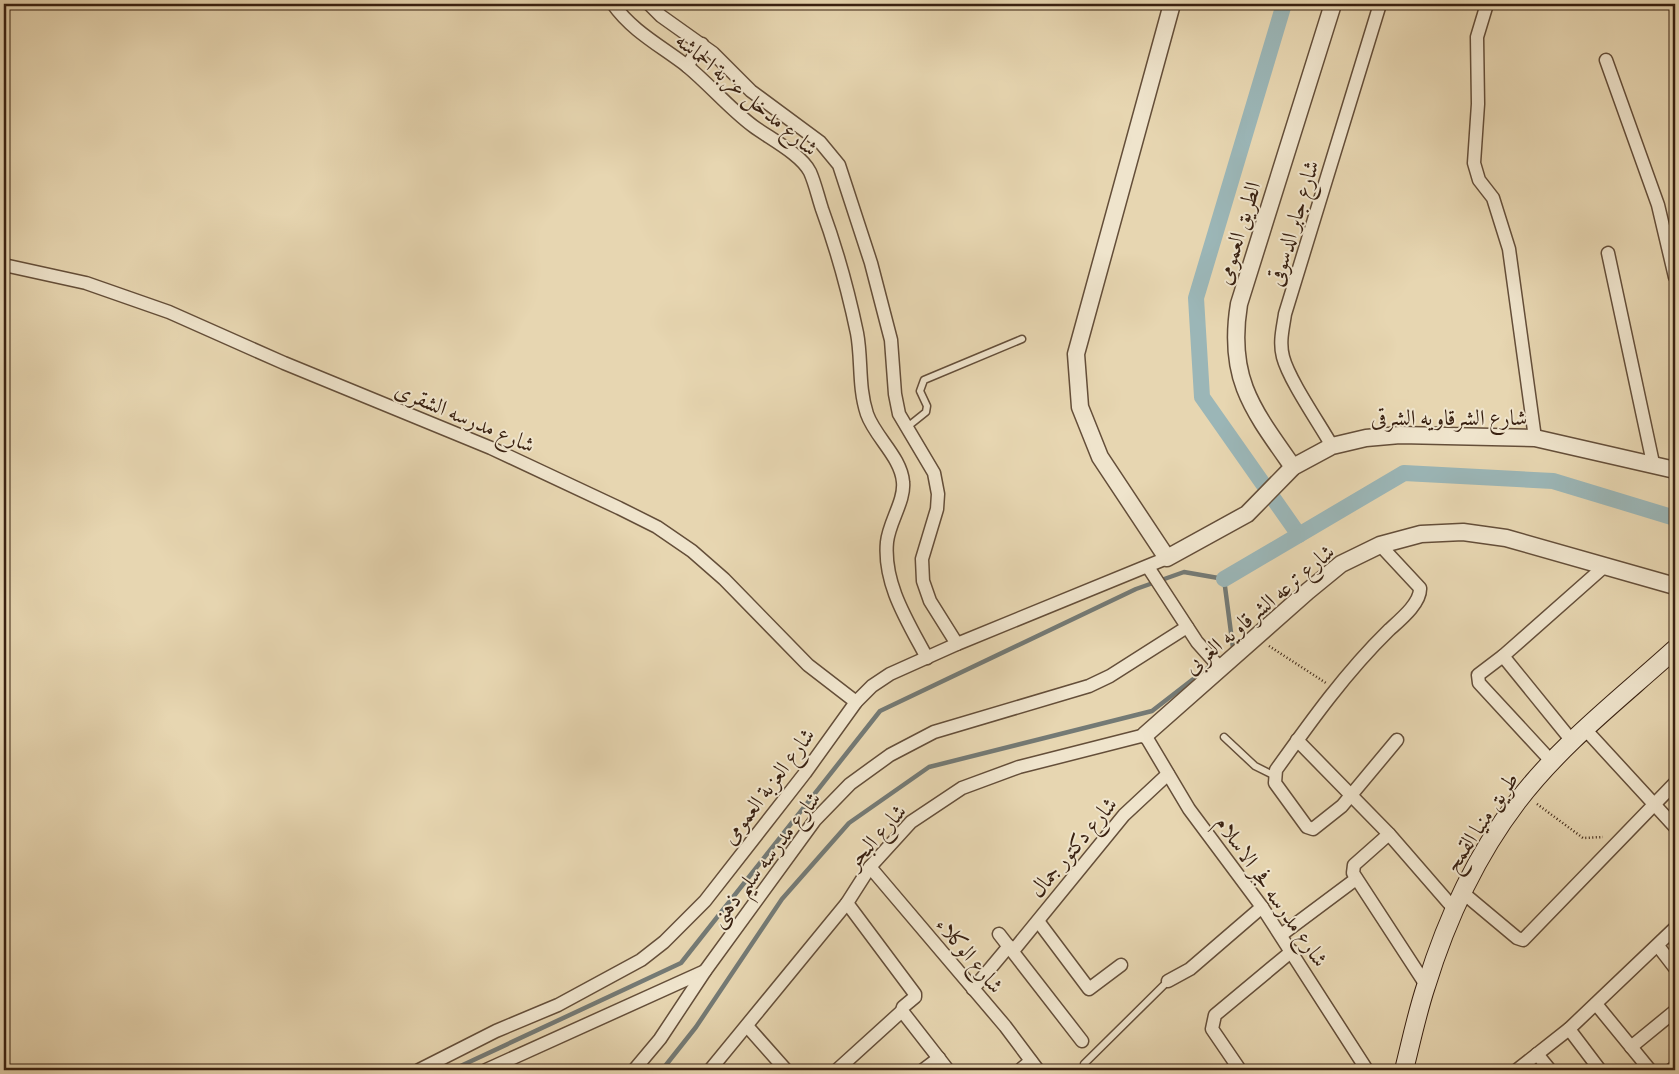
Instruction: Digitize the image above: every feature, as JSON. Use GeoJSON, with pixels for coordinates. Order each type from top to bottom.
{"type":"FeatureCollection","features":[{"type":"Feature","properties":{"kind":"main road","name":"طريق منيا القمح"},"geometry":{"type":"LineString","coordinates":[[1404,1070],[1426,985],[1462,892],[1488,847],[1525,794],[1552,762],[1579,735],[1675,649]]}},
{"type":"Feature","properties":{"kind":"street","name":"شارع مدخل عزبة الحماشه"},"geometry":{"type":"LineString","coordinates":[[612,4],[642,35],[688,65],[729,107],[800,160],[810,173],[841,261],[857,334],[861,386],[867,413],[877,436],[890,453],[901,473],[903,488],[887,542],[889,575],[899,605],[927,658]]}},
{"type":"Feature","properties":{"kind":"street","name":"شارع مدخل عزبة الحماشه"},"geometry":{"type":"LineString","coordinates":[[649,4],[661,16],[731,70],[750,91],[820,142],[839,165],[871,263],[891,340],[895,394],[899,414],[934,473],[938,494],[937,509],[922,560],[923,581],[930,601],[957,644]]}},
{"type":"Feature","properties":{"kind":"street"},"geometry":{"type":"LineString","coordinates":[[1168,558],[1100,457],[1080,407],[1076,354],[1172,4]]}},
{"type":"Feature","properties":{"kind":"street","name":"الطريق العمومى"},"geometry":{"type":"LineString","coordinates":[[1293,467],[1249,400],[1239,376],[1235,355],[1235,328],[1239,304],[1332,4]]}},
{"type":"Feature","properties":{"kind":"street","name":"شارع جابر الدسوقى"},"geometry":{"type":"LineString","coordinates":[[1332,446],[1292,377],[1283,357],[1281,341],[1285,314],[1380,4]]}},
{"type":"Feature","properties":{"kind":"street"},"geometry":{"type":"LineString","coordinates":[[1487,4],[1477,37],[1478,104],[1474,163],[1479,180],[1492,198],[1509,249],[1535,438]]}},
{"type":"Feature","properties":{"kind":"street"},"geometry":{"type":"LineString","coordinates":[[688,65],[700,47]]}},
{"type":"Feature","properties":{"kind":"street"},"geometry":{"type":"LineString","coordinates":[[1606,60],[1658,205],[1675,277]]}},
{"type":"Feature","properties":{"kind":"street"},"geometry":{"type":"LineString","coordinates":[[1608,253],[1653,463]]}},
{"type":"Feature","properties":{"kind":"street","name":"شارع مدرسه الشقرى"},"geometry":{"type":"LineString","coordinates":[[4,265],[86,283],[169,312],[284,363],[491,448],[620,508],[657,527],[692,551],[724,580],[808,665],[856,702]]}},
{"type":"Feature","properties":{"kind":"street","name":"شارع الشرقاويه الشرقى"},"geometry":{"type":"LineString","coordinates":[[1168,558],[1247,514],[1293,467],[1332,446],[1366,438],[1400,435],[1535,438],[1653,463],[1675,470]]}},
{"type":"Feature","properties":{"kind":"street","name":"شارع ترعه الشرقاويه الغربى"},"geometry":{"type":"LineString","coordinates":[[1145,735],[1342,564],[1380,545],[1421,534],[1463,532],[1506,538],[1675,586]]}},
{"type":"Feature","properties":{"kind":"street"},"geometry":{"type":"LineString","coordinates":[[1380,545],[1420,588],[1420,593],[1406,614],[1377,642],[1335,689],[1274,776],[1277,789],[1310,829],[1333,816],[1397,740]]}},
{"type":"Feature","properties":{"kind":"street","name":"شارع العزبة العمومى"},"geometry":{"type":"LineString","coordinates":[[419,1070],[496,1031],[558,1005],[641,960],[664,942],[705,901],[805,774],[856,702],[872,686],[890,674],[957,644],[1149,569],[1168,558]]}},
{"type":"Feature","properties":{"kind":"street"},"geometry":{"type":"LineString","coordinates":[[1552,762],[1477,679],[1478,674],[1503,656],[1606,565]]}},
{"type":"Feature","properties":{"kind":"street"},"geometry":{"type":"LineString","coordinates":[[1149,569],[1187,627],[1222,669]]}},
{"type":"Feature","properties":{"kind":"street","name":"شارع مدرسه سليم ذهنى"},"geometry":{"type":"LineString","coordinates":[[634,1070],[660,1040],[705,971],[816,820],[850,784],[890,755],[934,732],[1089,686],[1110,676],[1187,627]]}},
{"type":"Feature","properties":{"kind":"street"},"geometry":{"type":"LineString","coordinates":[[1503,656],[1579,735],[1654,804],[1675,827]]}},
{"type":"Feature","properties":{"kind":"street","name":"شارع مدرسه فجر الاسلام"},"geometry":{"type":"LineString","coordinates":[[1145,735],[1212,843],[1262,907],[1367,1070]]}},
{"type":"Feature","properties":{"kind":"street","name":"شارع البحر"},"geometry":{"type":"LineString","coordinates":[[710,1070],[847,903],[870,867],[911,822],[962,788],[1019,767],[1145,735]]}},
{"type":"Feature","properties":{"kind":"street"},"geometry":{"type":"LineString","coordinates":[[1298,740],[1389,834],[1455,910]]}},
{"type":"Feature","properties":{"kind":"street","name":"شارع دكتور جمال"},"geometry":{"type":"LineString","coordinates":[[973,989],[1038,921],[1124,815],[1168,774]]}},
{"type":"Feature","properties":{"kind":"street"},"geometry":{"type":"LineString","coordinates":[[1462,892],[1517,938],[1523,940],[1675,783]]}},
{"type":"Feature","properties":{"kind":"street"},"geometry":{"type":"LineString","coordinates":[[1389,834],[1354,865],[1352,873],[1426,985]]}},
{"type":"Feature","properties":{"kind":"street","name":"شارع الوكلاء"},"geometry":{"type":"LineString","coordinates":[[870,867],[1035,1066]]}},
{"type":"Feature","properties":{"kind":"street"},"geometry":{"type":"LineString","coordinates":[[1281,935],[1356,880]]}},
{"type":"Feature","properties":{"kind":"street"},"geometry":{"type":"LineString","coordinates":[[837,1070],[902,1011],[902,1007],[915,997],[915,994],[847,903]]}},
{"type":"Feature","properties":{"kind":"street"},"geometry":{"type":"LineString","coordinates":[[1168,981],[1196,963],[1262,907]]}},
{"type":"Feature","properties":{"kind":"street"},"geometry":{"type":"LineString","coordinates":[[1038,921],[1089,989],[1120,965]]}},
{"type":"Feature","properties":{"kind":"street"},"geometry":{"type":"LineString","coordinates":[[1517,1070],[1570,1029],[1675,928]]}},
{"type":"Feature","properties":{"kind":"street"},"geometry":{"type":"LineString","coordinates":[[999,934],[1082,1041]]}},
{"type":"Feature","properties":{"kind":"street"},"geometry":{"type":"LineString","coordinates":[[1658,946],[1675,968]]}},
{"type":"Feature","properties":{"kind":"street"},"geometry":{"type":"LineString","coordinates":[[1240,1070],[1212,1029],[1215,1015],[1292,951]]}},
{"type":"Feature","properties":{"kind":"street"},"geometry":{"type":"LineString","coordinates":[[486,1070],[705,971]]}},
{"type":"Feature","properties":{"kind":"street"},"geometry":{"type":"LineString","coordinates":[[1596,1004],[1650,1070]]}},
{"type":"Feature","properties":{"kind":"street"},"geometry":{"type":"LineString","coordinates":[[902,1011],[948,1070]]}},
{"type":"Feature","properties":{"kind":"street"},"geometry":{"type":"LineString","coordinates":[[1631,1047],[1675,1011]]}},
{"type":"Feature","properties":{"kind":"street"},"geometry":{"type":"LineString","coordinates":[[747,1026],[786,1070]]}},
{"type":"Feature","properties":{"kind":"street"},"geometry":{"type":"LineString","coordinates":[[1570,1029],[1600,1070]]}},
{"type":"Feature","properties":{"kind":"street"},"geometry":{"type":"LineString","coordinates":[[1538,1054],[1550,1070]]}},
{"type":"Feature","properties":{"kind":"street"},"geometry":{"type":"LineString","coordinates":[[923,1070],[938,1058]]}},
{"type":"Feature","properties":{"kind":"street"},"geometry":{"type":"LineString","coordinates":[[1020,1070],[1035,1066]]}},
{"type":"Feature","properties":{"kind":"street"},"geometry":{"type":"LineString","coordinates":[[1671,1070],[1675,1067]]}},
{"type":"Feature","properties":{"kind":"lane"},"geometry":{"type":"LineString","coordinates":[[906,428],[926,412],[927,406],[920,392],[922,384],[928,378],[1022,339]]}},
{"type":"Feature","properties":{"kind":"lane"},"geometry":{"type":"LineString","coordinates":[[1224,737],[1255,766],[1274,776]]}},
{"type":"Feature","properties":{"kind":"lane"},"geometry":{"type":"LineString","coordinates":[[1084,1064],[1168,981]]}},
{"type":"Feature","properties":{"kind":"path"},"geometry":{"type":"LineString","coordinates":[[1256,637],[1335,689]]}},
{"type":"Feature","properties":{"kind":"path"},"geometry":{"type":"LineString","coordinates":[[1525,794],[1555,820],[1583,838],[1624,836]]}},
{"type":"Feature","properties":{"kind":"waterway"},"geometry":{"type":"LineString","coordinates":[[1284,4],[1196,298],[1202,397],[1299,535]]}},
{"type":"Feature","properties":{"kind":"waterway"},"geometry":{"type":"LineString","coordinates":[[1224,579],[1404,473],[1553,481],[1675,518]]}},
{"type":"Feature","properties":{"kind":"waterway"},"geometry":{"type":"LineString","coordinates":[[452,1070],[681,963],[880,711],[1136,589],[1184,572],[1224,579],[1233,648],[1230,651]]}},
{"type":"Feature","properties":{"kind":"waterway"},"geometry":{"type":"LineString","coordinates":[[662,1070],[696,1027],[782,899],[849,823],[929,767],[1152,711],[1214,663]]}}]}
